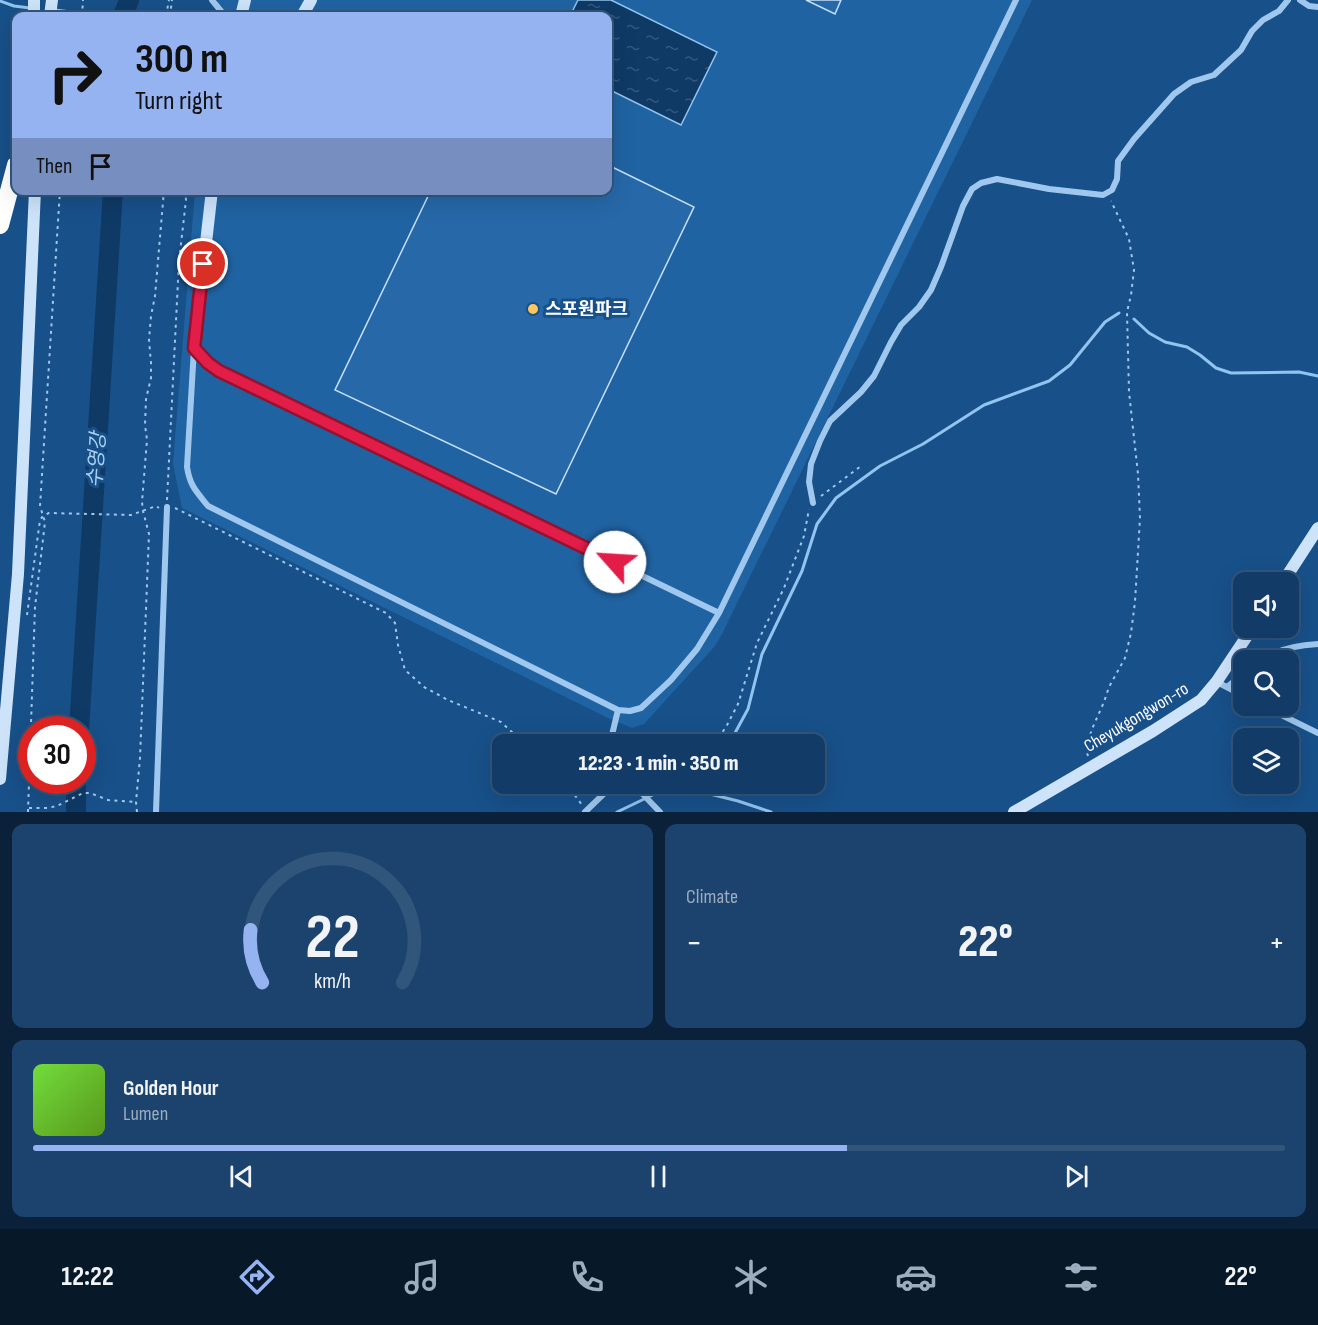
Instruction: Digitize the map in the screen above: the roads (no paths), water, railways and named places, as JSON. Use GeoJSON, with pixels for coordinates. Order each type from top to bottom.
{"type":"FeatureCollection","features":[{"type":"Feature","properties":{"kind":"highway"},"geometry":{"type":"LineString","coordinates":[[0,225],[12,180]]}},
{"type":"Feature","properties":{"kind":"street"},"geometry":{"type":"LineString","coordinates":[[212,0],[222,12]]}},
{"type":"Feature","properties":{"kind":"street"},"geometry":{"type":"LineString","coordinates":[[213,195],[194,348],[187,467],[192,487],[208,506],[618,710],[630,711],[641,708],[671,680],[711,628],[1016,0]]}},
{"type":"Feature","properties":{"kind":"street"},"geometry":{"type":"LineString","coordinates":[[813,503],[809,482],[811,464],[830,421],[861,392],[874,376],[902,325],[931,290],[963,206],[972,189],[981,183],[997,179],[1070,192],[1103,195],[1107,193],[1112,190],[1117,178],[1118,161],[1134,139],[1174,94],[1191,82],[1214,75],[1241,50],[1252,31],[1263,20],[1279,11],[1288,0]]}},
{"type":"Feature","properties":{"kind":"street"},"geometry":{"type":"LineString","coordinates":[[1300,0],[1309,6],[1318,7]]}},
{"type":"Feature","properties":{"kind":"street"},"geometry":{"type":"LineString","coordinates":[[0,779],[18,574],[35,195]]}},
{"type":"Feature","properties":{"kind":"street"},"geometry":{"type":"LineString","coordinates":[[194,348],[219,371],[719,613]]}},
{"type":"Feature","properties":{"kind":"street"},"geometry":{"type":"LineString","coordinates":[[156,812],[167,509]]}},
{"type":"Feature","properties":{"kind":"street"},"geometry":{"type":"LineString","coordinates":[[1289,572],[1318,528]]}},
{"type":"Feature","properties":{"kind":"street","name":"Cheyukgongwon-ro"},"geometry":{"type":"LineString","coordinates":[[1014,812],[1153,731],[1201,700],[1222,684],[1247,638]]}},
{"type":"Feature","properties":{"kind":"street"},"geometry":{"type":"LineString","coordinates":[[1282,650],[1318,644]]}},
{"type":"Feature","properties":{"kind":"street"},"geometry":{"type":"LineString","coordinates":[[1222,684],[1233,678]]}},
{"type":"Feature","properties":{"kind":"street"},"geometry":{"type":"LineString","coordinates":[[1222,684],[1233,690]]}},
{"type":"Feature","properties":{"kind":"street"},"geometry":{"type":"LineString","coordinates":[[612,734],[618,710]]}},
{"type":"Feature","properties":{"kind":"street"},"geometry":{"type":"LineString","coordinates":[[1283,716],[1318,733]]}},
{"type":"Feature","properties":{"kind":"street"},"geometry":{"type":"LineString","coordinates":[[587,811],[604,794]]}},
{"type":"Feature","properties":{"kind":"street"},"geometry":{"type":"LineString","coordinates":[[643,794],[660,812]]}},
{"type":"Feature","properties":{"kind":"water"},"geometry":{"type":"Polygon","coordinates":[[[578,0],[611,0],[717,52],[681,125],[612,91],[612,12],[572,12],[578,0]]]}},
{"type":"Feature","properties":{"kind":"waterway","name":"수영강"},"geometry":{"type":"LineString","coordinates":[[124,12],[129,0]]}},
{"type":"Feature","properties":{"kind":"waterway"},"geometry":{"type":"LineString","coordinates":[[0,1],[30,8]]}},
{"type":"Feature","properties":{"kind":"waterway"},"geometry":{"type":"LineString","coordinates":[[55,10],[71,12]]}},
{"type":"Feature","properties":{"kind":"waterway","name":"수영강"},"geometry":{"type":"LineString","coordinates":[[80,716],[113,195]]}},
{"type":"Feature","properties":{"kind":"waterway"},"geometry":{"type":"LineString","coordinates":[[734,734],[748,709],[762,654],[802,571],[817,524],[836,498],[880,466],[923,444],[984,405],[1049,381],[1070,365],[1105,322],[1119,313]]}},
{"type":"Feature","properties":{"kind":"waterway"},"geometry":{"type":"LineString","coordinates":[[1134,319],[1149,333],[1165,342],[1187,347],[1216,368],[1231,373],[1299,372],[1318,376]]}},
{"type":"Feature","properties":{"kind":"waterway","name":"수영강"},"geometry":{"type":"LineString","coordinates":[[76,794],[76,812]]}},
{"type":"Feature","properties":{"kind":"waterway"},"geometry":{"type":"LineString","coordinates":[[617,812],[655,794]]}},
{"type":"Feature","properties":{"kind":"waterway"},"geometry":{"type":"LineString","coordinates":[[710,794],[771,812]]}},
{"type":"Feature","properties":{"kind":"place","name":"스포원파크"},"geometry":{"type":"Point","coordinates":[533,309]}}]}
